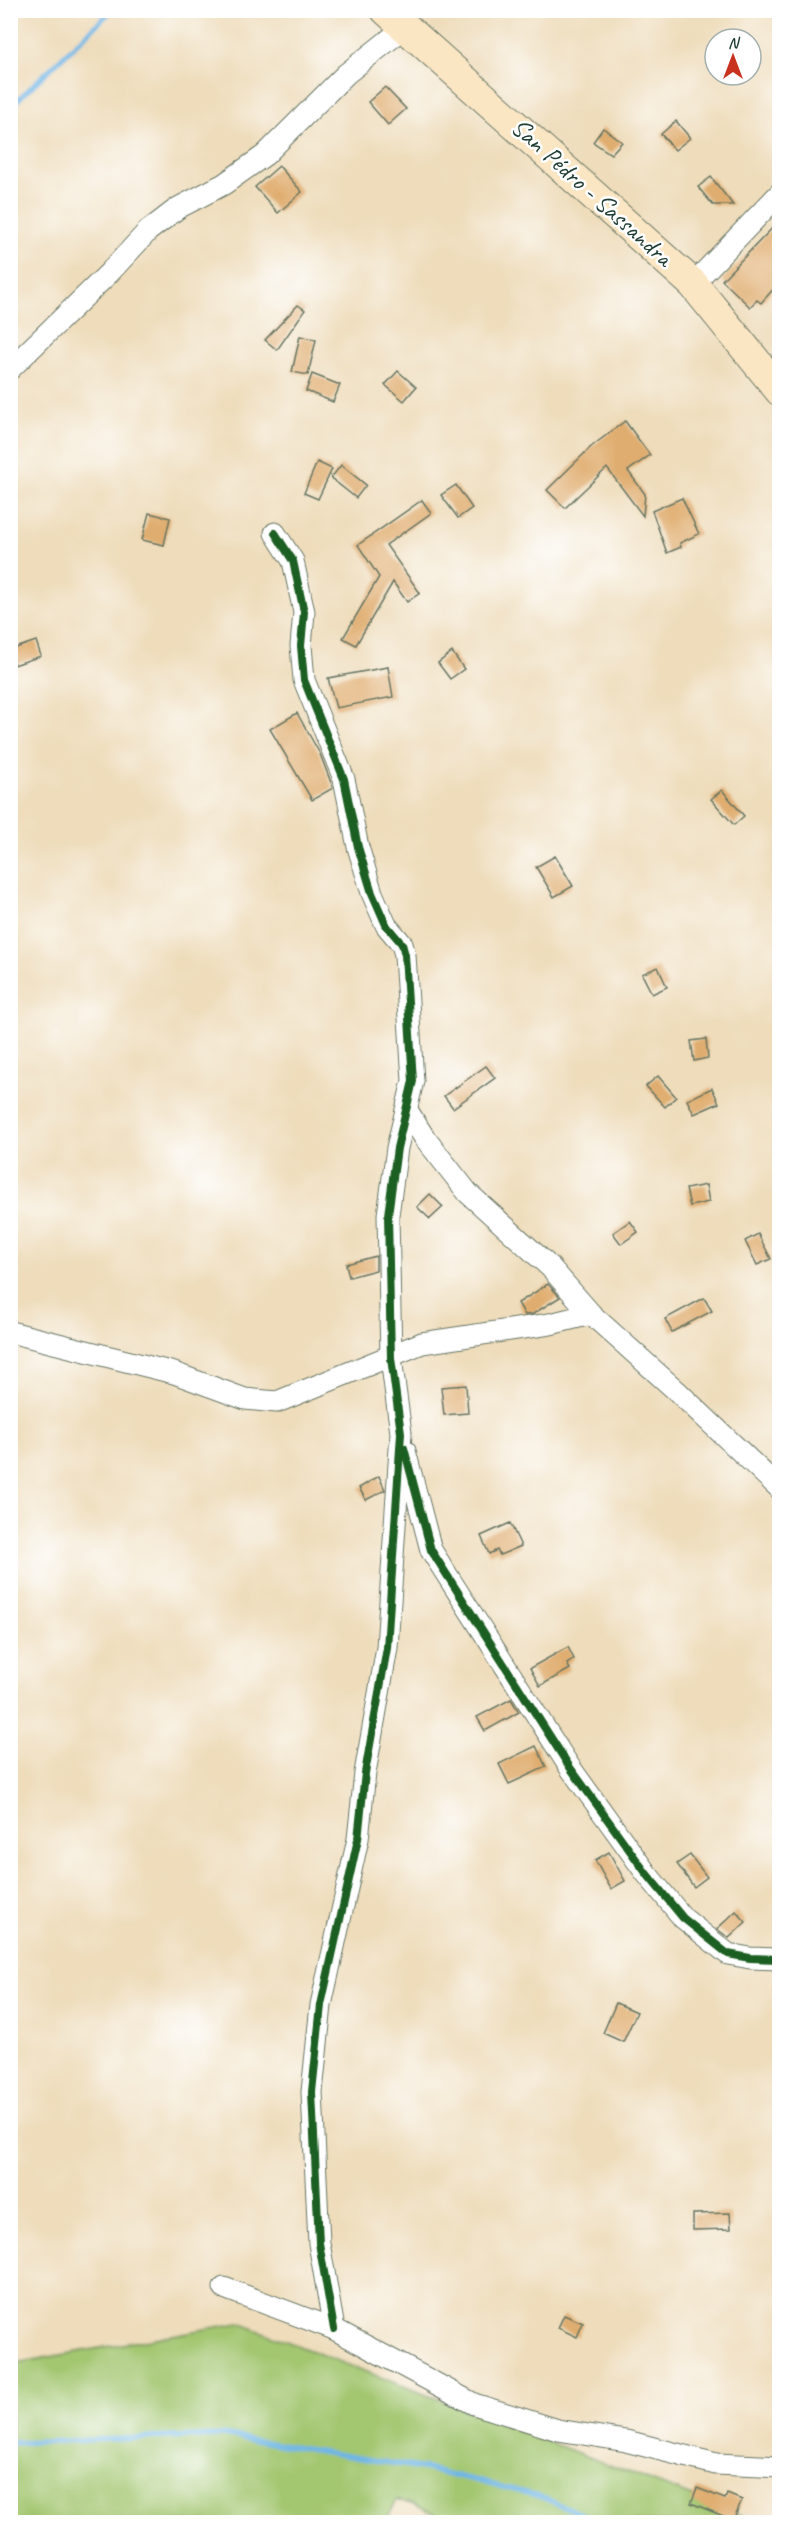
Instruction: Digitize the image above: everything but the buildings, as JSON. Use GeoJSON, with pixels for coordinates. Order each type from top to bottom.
{"type":"FeatureCollection","features":[{"type":"Feature","properties":{"kind":"main road","name":"San Pédro - Sassandra"},"geometry":{"type":"LineString","coordinates":[[395,19],[567,168],[693,284],[780,391]]}},
{"type":"Feature","properties":{"kind":"street"},"geometry":{"type":"LineString","coordinates":[[10,369],[109,273],[148,231],[178,208],[224,184],[265,155],[346,74],[395,19]]}},
{"type":"Feature","properties":{"kind":"street"},"geometry":{"type":"LineString","coordinates":[[693,284],[780,193]]}},
{"type":"Feature","properties":{"kind":"street"},"geometry":{"type":"LineString","coordinates":[[275,533],[293,561],[304,612],[301,646],[304,680],[344,778],[358,847],[372,894],[386,925],[402,944],[405,955],[413,1081],[397,1148],[388,1215],[391,1358],[401,1433],[431,1550],[525,1699],[632,1854],[683,1918],[728,1954],[750,1958],[780,1959]]}},
{"type":"Feature","properties":{"kind":"street"},"geometry":{"type":"LineString","coordinates":[[407,1110],[424,1137],[468,1193],[551,1268],[591,1314],[678,1392],[780,1490]]}},
{"type":"Feature","properties":{"kind":"street"},"geometry":{"type":"LineString","coordinates":[[10,1332],[174,1372],[245,1400],[278,1402],[422,1344],[550,1324],[591,1314]]}},
{"type":"Feature","properties":{"kind":"street"},"geometry":{"type":"LineString","coordinates":[[334,2329],[319,2243],[312,2092],[321,2005],[358,1839],[365,1773],[387,1648],[401,1433]]}},
{"type":"Feature","properties":{"kind":"street"},"geometry":{"type":"LineString","coordinates":[[224,2288],[334,2329],[474,2404],[558,2430],[626,2441],[716,2464],[780,2467]]}},
{"type":"Feature","properties":{"kind":"green space"},"geometry":{"type":"Polygon","coordinates":[[[239,2323],[758,2522],[459,2522],[397,2499],[386,2522],[11,2522],[11,2364],[239,2323]]]}},
{"type":"Feature","properties":{"kind":"waterway"},"geometry":{"type":"LineString","coordinates":[[10,107],[112,10]]}},
{"type":"Feature","properties":{"kind":"waterway"},"geometry":{"type":"LineString","coordinates":[[10,2443],[223,2435],[432,2470],[539,2496],[601,2522]]}},
{"type":"Feature","properties":{"kind":"cycle path"},"geometry":{"type":"LineString","coordinates":[[275,533],[293,561],[304,612],[301,646],[304,680],[344,779],[358,847],[372,893],[386,925],[402,944],[405,955],[413,1081],[397,1148],[388,1215],[391,1358],[401,1433],[387,1648],[365,1773],[358,1839],[321,2005],[312,2092],[319,2243],[334,2329]]}},
{"type":"Feature","properties":{"kind":"cycle path"},"geometry":{"type":"LineString","coordinates":[[404,1448],[431,1550],[569,1766],[646,1873],[683,1918],[728,1954],[750,1958],[780,1959]]}}]}
